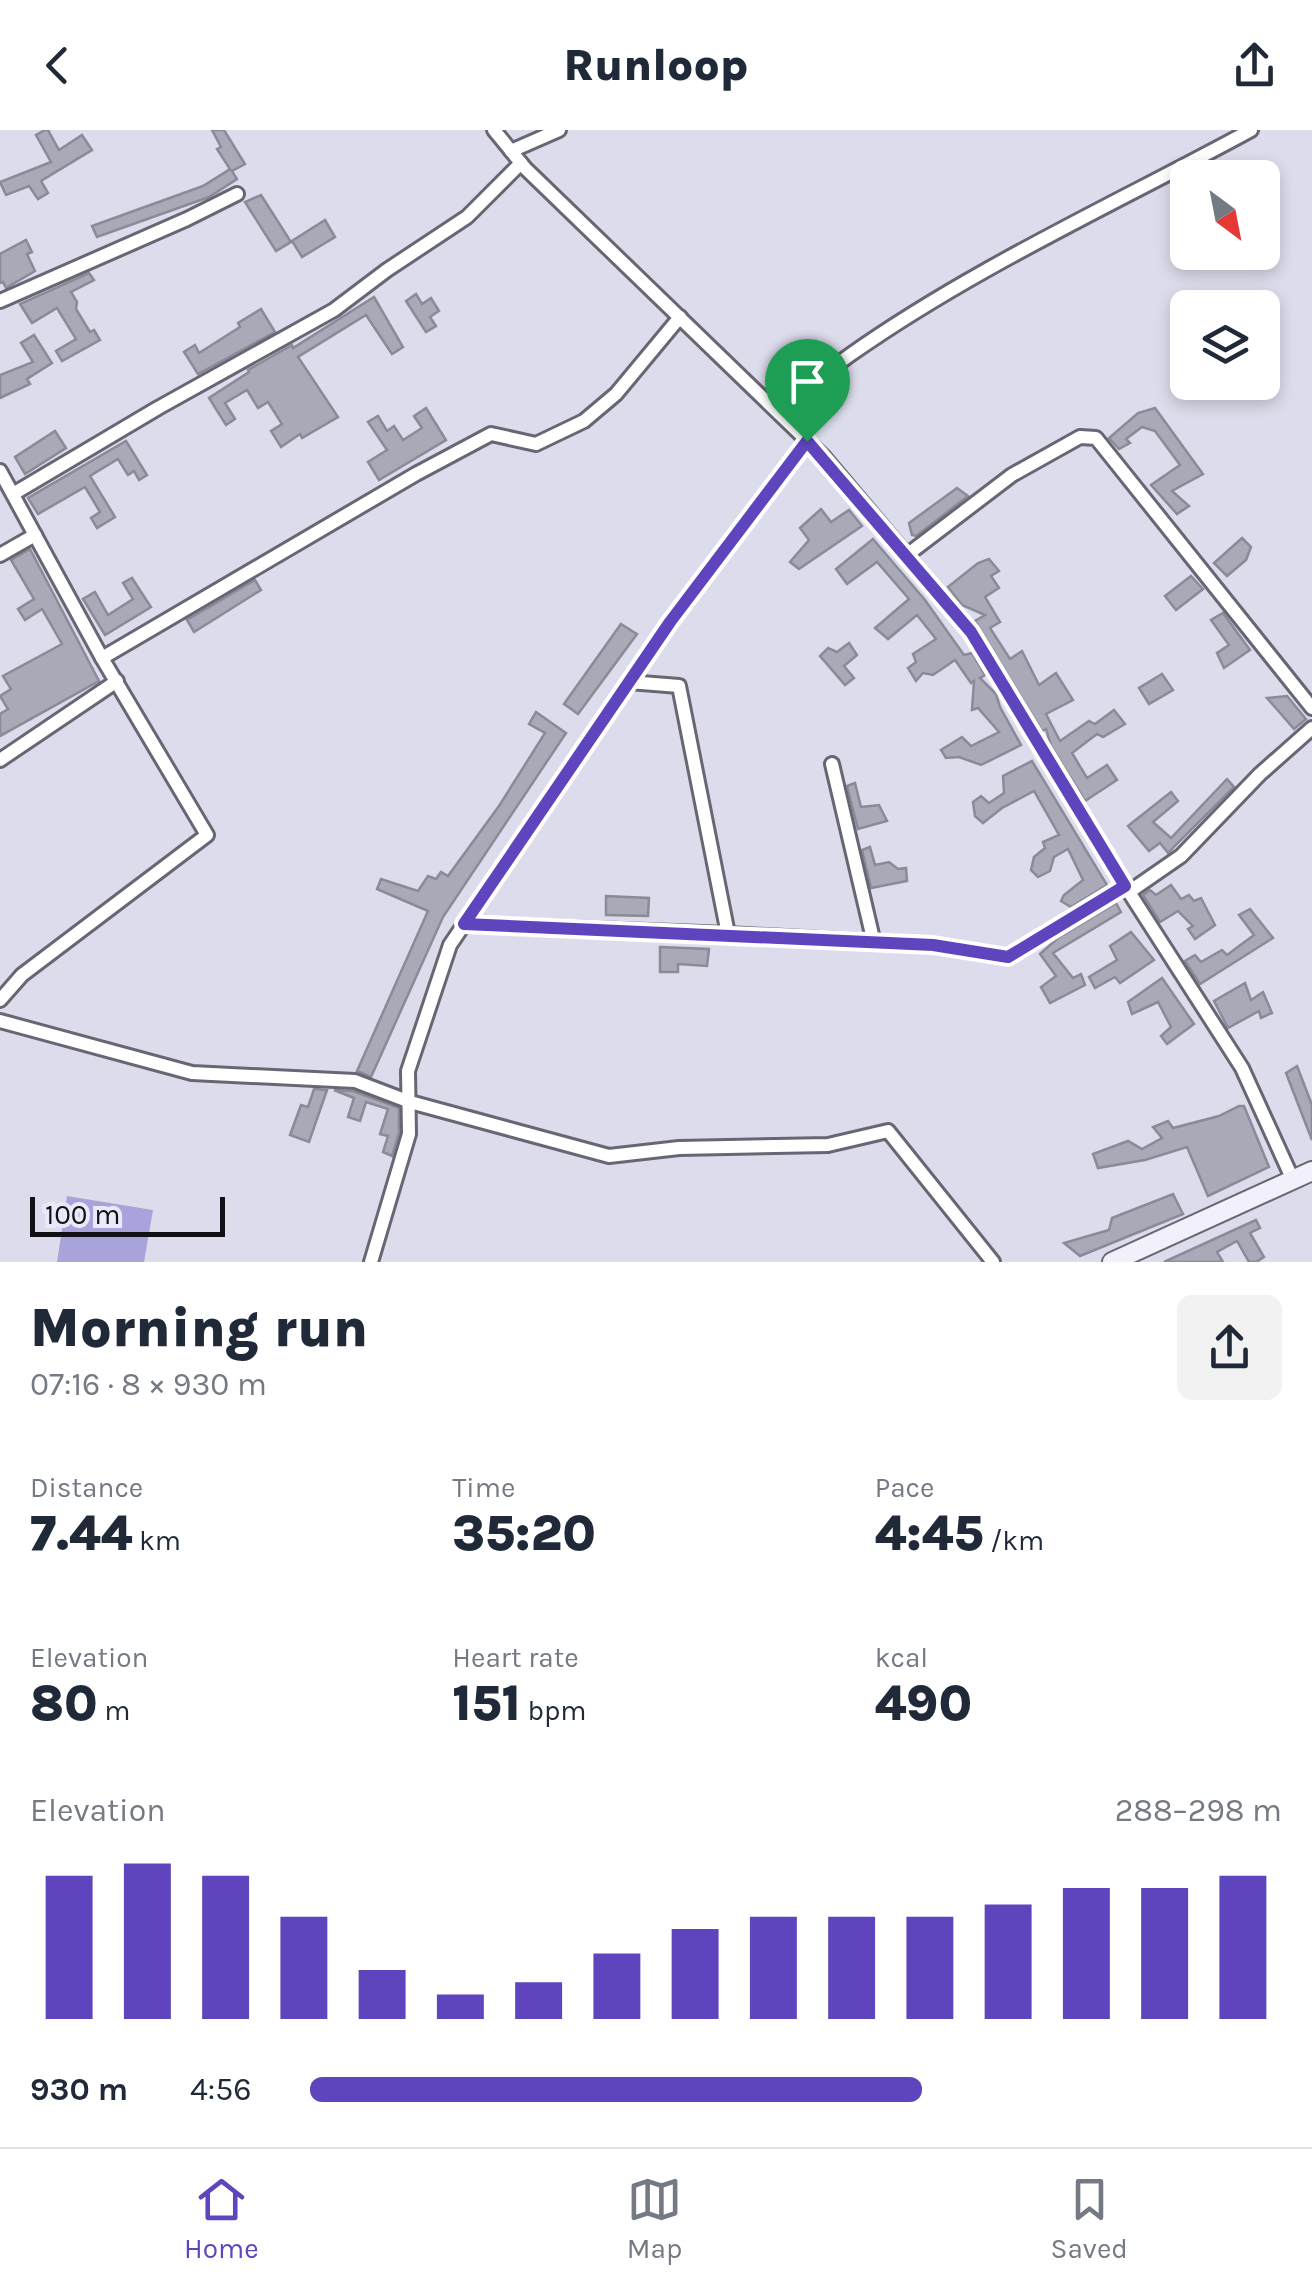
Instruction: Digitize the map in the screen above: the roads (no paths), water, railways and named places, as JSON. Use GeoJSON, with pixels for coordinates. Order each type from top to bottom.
{"type":"FeatureCollection","features":[{"type":"Feature","properties":{"kind":"street"},"geometry":{"type":"LineString","coordinates":[[494,130],[521,163],[807,441],[971,632],[1127,889],[1242,1068],[1292,1180]]}},
{"type":"Feature","properties":{"kind":"street"},"geometry":{"type":"LineString","coordinates":[[511,151],[558,130]]}},
{"type":"Feature","properties":{"kind":"street"},"geometry":{"type":"LineString","coordinates":[[778,412],[849,356],[911,316],[1028,248],[1251,130]]}},
{"type":"Feature","properties":{"kind":"street"},"geometry":{"type":"LineString","coordinates":[[12,494],[334,310],[468,217],[521,163]]}},
{"type":"Feature","properties":{"kind":"street"},"geometry":{"type":"LineString","coordinates":[[0,300],[237,194]]}},
{"type":"Feature","properties":{"kind":"street"},"geometry":{"type":"LineString","coordinates":[[102,658],[491,434],[536,444],[584,421],[616,394],[680,317]]}},
{"type":"Feature","properties":{"kind":"street"},"geometry":{"type":"LineString","coordinates":[[907,555],[1012,474],[1080,436],[1096,438],[1312,708]]}},
{"type":"Feature","properties":{"kind":"street"},"geometry":{"type":"LineString","coordinates":[[371,1262],[408,1134],[408,1072],[450,944],[670,622],[807,441]]}},
{"type":"Feature","properties":{"kind":"street"},"geometry":{"type":"LineString","coordinates":[[0,471],[102,658],[208,835],[22,976],[0,1000]]}},
{"type":"Feature","properties":{"kind":"street"},"geometry":{"type":"LineString","coordinates":[[0,555],[35,535]]}},
{"type":"Feature","properties":{"kind":"street"},"geometry":{"type":"LineString","coordinates":[[0,760],[117,681]]}},
{"type":"Feature","properties":{"kind":"street"},"geometry":{"type":"LineString","coordinates":[[630,682],[678,686],[728,934]]}},
{"type":"Feature","properties":{"kind":"street"},"geometry":{"type":"LineString","coordinates":[[464,924],[933,945],[1008,957],[1181,856],[1260,774],[1312,728]]}},
{"type":"Feature","properties":{"kind":"street"},"geometry":{"type":"LineString","coordinates":[[832,764],[874,943]]}},
{"type":"Feature","properties":{"kind":"street"},"geometry":{"type":"LineString","coordinates":[[0,1021],[192,1073],[355,1080],[410,1102],[609,1156],[679,1148],[828,1145],[888,1132],[993,1262]]}},
{"type":"Feature","properties":{"kind":"street"},"geometry":{"type":"LineString","coordinates":[[1112,1262],[1312,1171]]}}]}
